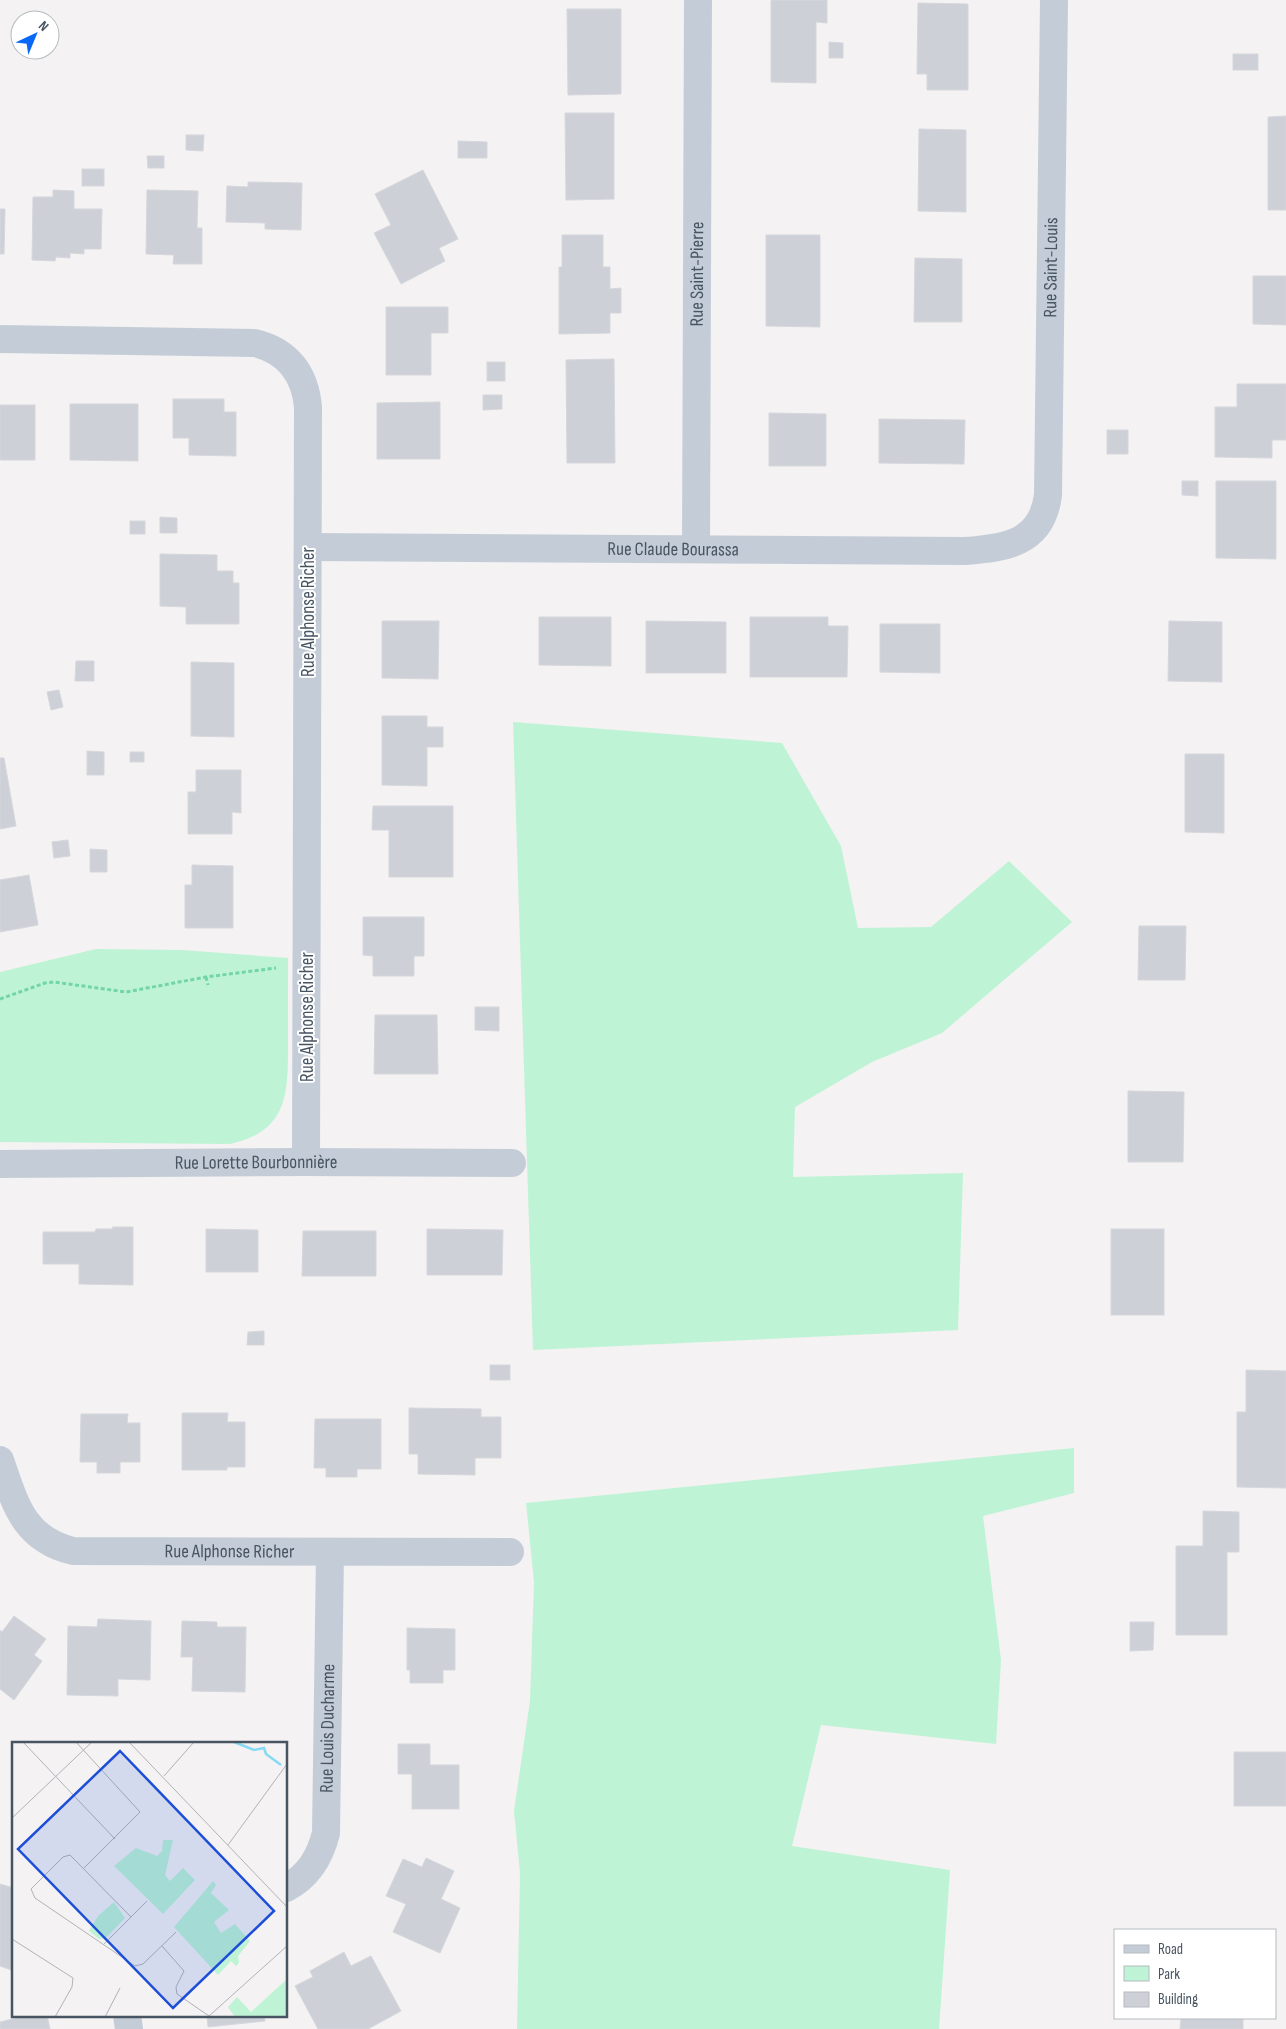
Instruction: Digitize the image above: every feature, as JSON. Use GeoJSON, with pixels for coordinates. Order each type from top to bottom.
{"type":"FeatureCollection","features":[{"type":"Feature","properties":{"kind":"street","name":"Rue Saint-Pierre"},"geometry":{"type":"LineString","coordinates":[[696,548],[698,0]]}},
{"type":"Feature","properties":{"kind":"street","name":"Rue Saint-Louis"},"geometry":{"type":"LineString","coordinates":[[1034,530],[1044,514],[1048,495],[1054,0]]}},
{"type":"Feature","properties":{"kind":"street","name":"Rue Alphonse Richer"},"geometry":{"type":"LineString","coordinates":[[0,339],[242,342],[266,346],[276,351],[293,365],[304,384],[307,396],[308,548],[306,1162]]}},
{"type":"Feature","properties":{"kind":"street","name":"Rue Claude Bourassa"},"geometry":{"type":"LineString","coordinates":[[308,548],[696,548],[965,551],[1008,546],[1026,537],[1034,530]]}},
{"type":"Feature","properties":{"kind":"street","name":"Rue Lorette Bourbonnière"},"geometry":{"type":"LineString","coordinates":[[0,1164],[512,1163]]}},
{"type":"Feature","properties":{"kind":"street","name":"Rue Alphonse Richer"},"geometry":{"type":"LineString","coordinates":[[0,1460],[14,1499],[26,1523],[42,1538],[62,1549],[85,1552],[510,1552]]}},
{"type":"Feature","properties":{"kind":"street","name":"Rue Louis Ducharme"},"geometry":{"type":"LineString","coordinates":[[288,1886],[311,1867],[318,1857],[326,1833],[330,1552]]}},
{"type":"Feature","properties":{"kind":"street"},"geometry":{"type":"LineString","coordinates":[[127,2016],[129,2029]]}},
{"type":"Feature","properties":{"kind":"path"},"geometry":{"type":"LineString","coordinates":[[0,999],[45,983],[54,982],[126,992],[206,977],[285,968]]}},
{"type":"Feature","properties":{"kind":"path"},"geometry":{"type":"LineString","coordinates":[[206,977],[208,985]]}},
{"type":"Feature","properties":{"kind":"green space"},"geometry":{"type":"Polygon","coordinates":[[[513,722],[782,743],[841,846],[858,928],[931,927],[1009,861],[1072,922],[942,1033],[872,1062],[795,1107],[793,1177],[963,1173],[958,1330],[533,1350],[513,722]]]}},
{"type":"Feature","properties":{"kind":"green space"},"geometry":{"type":"Polygon","coordinates":[[[96,949],[182,950],[288,958],[287,1076],[282,1106],[275,1119],[250,1138],[230,1144],[0,1142],[0,972],[96,949]]]}},
{"type":"Feature","properties":{"kind":"green space"},"geometry":{"type":"Polygon","coordinates":[[[1074,1448],[1074,1493],[983,1516],[1001,1660],[996,1744],[821,1725],[792,1846],[950,1870],[939,2029],[517,2029],[520,1873],[514,1811],[530,1701],[534,1582],[526,1503],[1074,1448]]]}},
{"type":"Feature","properties":{"kind":"building"},"geometry":{"type":"Polygon","coordinates":[[[771,0],[827,0],[827,23],[816,22],[816,83],[771,82],[771,0]]]}},
{"type":"Feature","properties":{"kind":"building"},"geometry":{"type":"Polygon","coordinates":[[[918,3],[968,4],[968,90],[927,90],[927,74],[917,74],[918,3]]]}},
{"type":"Feature","properties":{"kind":"building"},"geometry":{"type":"Polygon","coordinates":[[[567,9],[621,9],[621,94],[568,95],[567,9]]]}},
{"type":"Feature","properties":{"kind":"building"},"geometry":{"type":"Polygon","coordinates":[[[829,42],[843,43],[843,58],[829,58],[829,42]]]}},
{"type":"Feature","properties":{"kind":"building"},"geometry":{"type":"Polygon","coordinates":[[[1233,54],[1258,54],[1258,70],[1233,70],[1233,54]]]}},
{"type":"Feature","properties":{"kind":"building"},"geometry":{"type":"Polygon","coordinates":[[[565,113],[614,113],[614,199],[566,200],[565,113]]]}},
{"type":"Feature","properties":{"kind":"building"},"geometry":{"type":"Polygon","coordinates":[[[1286,116],[1286,210],[1268,210],[1268,117],[1286,116]]]}},
{"type":"Feature","properties":{"kind":"building"},"geometry":{"type":"Polygon","coordinates":[[[919,129],[966,130],[966,212],[918,211],[919,129]]]}},
{"type":"Feature","properties":{"kind":"building"},"geometry":{"type":"Polygon","coordinates":[[[186,135],[204,135],[203,151],[186,150],[186,135]]]}},
{"type":"Feature","properties":{"kind":"building"},"geometry":{"type":"Polygon","coordinates":[[[458,141],[487,142],[487,158],[458,158],[458,141]]]}},
{"type":"Feature","properties":{"kind":"building"},"geometry":{"type":"Polygon","coordinates":[[[147,156],[164,156],[164,168],[148,168],[147,156]]]}},
{"type":"Feature","properties":{"kind":"building"},"geometry":{"type":"Polygon","coordinates":[[[82,169],[104,169],[104,186],[82,186],[82,169]]]}},
{"type":"Feature","properties":{"kind":"building"},"geometry":{"type":"Polygon","coordinates":[[[423,170],[458,239],[439,248],[445,261],[401,284],[374,233],[391,225],[375,194],[423,170]]]}},
{"type":"Feature","properties":{"kind":"building"},"geometry":{"type":"Polygon","coordinates":[[[248,182],[302,183],[301,230],[265,229],[265,223],[226,222],[227,186],[248,187],[248,182]]]}},
{"type":"Feature","properties":{"kind":"building"},"geometry":{"type":"Polygon","coordinates":[[[53,190],[74,191],[74,209],[102,209],[101,249],[84,249],[84,254],[70,253],[70,258],[56,257],[55,261],[32,260],[33,197],[53,197],[53,190]]]}},
{"type":"Feature","properties":{"kind":"building"},"geometry":{"type":"Polygon","coordinates":[[[147,190],[198,191],[197,228],[202,228],[202,264],[173,264],[174,255],[146,254],[147,190]]]}},
{"type":"Feature","properties":{"kind":"building"},"geometry":{"type":"Polygon","coordinates":[[[0,209],[5,209],[4,254],[0,254],[0,209]]]}},
{"type":"Feature","properties":{"kind":"building"},"geometry":{"type":"Polygon","coordinates":[[[562,235],[603,235],[603,267],[610,267],[610,289],[621,288],[621,313],[610,313],[610,333],[559,334],[559,267],[562,267],[562,235]]]}},
{"type":"Feature","properties":{"kind":"building"},"geometry":{"type":"Polygon","coordinates":[[[766,235],[820,235],[820,327],[766,326],[766,235]]]}},
{"type":"Feature","properties":{"kind":"building"},"geometry":{"type":"Polygon","coordinates":[[[915,258],[962,259],[962,322],[914,322],[915,258]]]}},
{"type":"Feature","properties":{"kind":"building"},"geometry":{"type":"Polygon","coordinates":[[[1253,276],[1286,276],[1286,325],[1253,324],[1253,276]]]}},
{"type":"Feature","properties":{"kind":"building"},"geometry":{"type":"Polygon","coordinates":[[[386,307],[448,307],[448,333],[431,333],[431,375],[386,375],[386,307]]]}},
{"type":"Feature","properties":{"kind":"building"},"geometry":{"type":"Polygon","coordinates":[[[614,359],[615,463],[567,463],[566,360],[614,359]]]}},
{"type":"Feature","properties":{"kind":"building"},"geometry":{"type":"Polygon","coordinates":[[[487,362],[505,362],[505,381],[487,381],[487,362]]]}},
{"type":"Feature","properties":{"kind":"building"},"geometry":{"type":"Polygon","coordinates":[[[1237,384],[1286,384],[1286,440],[1272,440],[1272,458],[1215,457],[1215,407],[1237,407],[1237,384]]]}},
{"type":"Feature","properties":{"kind":"building"},"geometry":{"type":"Polygon","coordinates":[[[483,395],[502,395],[502,409],[483,410],[483,395]]]}},
{"type":"Feature","properties":{"kind":"building"},"geometry":{"type":"Polygon","coordinates":[[[173,399],[224,399],[224,412],[236,412],[236,456],[189,455],[189,438],[173,438],[173,399]]]}},
{"type":"Feature","properties":{"kind":"building"},"geometry":{"type":"Polygon","coordinates":[[[440,402],[440,459],[377,459],[377,403],[440,402]]]}},
{"type":"Feature","properties":{"kind":"building"},"geometry":{"type":"Polygon","coordinates":[[[70,404],[138,404],[138,461],[70,460],[70,404]]]}},
{"type":"Feature","properties":{"kind":"building"},"geometry":{"type":"Polygon","coordinates":[[[0,405],[35,405],[35,460],[0,460],[0,405]]]}},
{"type":"Feature","properties":{"kind":"building"},"geometry":{"type":"Polygon","coordinates":[[[769,413],[826,414],[826,466],[769,466],[769,413]]]}},
{"type":"Feature","properties":{"kind":"building"},"geometry":{"type":"Polygon","coordinates":[[[879,419],[965,420],[964,464],[879,463],[879,419]]]}},
{"type":"Feature","properties":{"kind":"building"},"geometry":{"type":"Polygon","coordinates":[[[1107,430],[1128,430],[1128,454],[1107,454],[1107,430]]]}},
{"type":"Feature","properties":{"kind":"building"},"geometry":{"type":"Polygon","coordinates":[[[1182,481],[1198,481],[1198,496],[1182,495],[1182,481]]]}},
{"type":"Feature","properties":{"kind":"building"},"geometry":{"type":"Polygon","coordinates":[[[1216,481],[1276,481],[1276,559],[1216,558],[1216,481]]]}},
{"type":"Feature","properties":{"kind":"building"},"geometry":{"type":"Polygon","coordinates":[[[160,517],[177,518],[177,533],[160,533],[160,517]]]}},
{"type":"Feature","properties":{"kind":"building"},"geometry":{"type":"Polygon","coordinates":[[[130,521],[145,521],[145,534],[130,534],[130,521]]]}},
{"type":"Feature","properties":{"kind":"building"},"geometry":{"type":"Polygon","coordinates":[[[160,554],[217,555],[217,571],[233,571],[233,583],[239,583],[239,624],[186,624],[186,607],[160,606],[160,554]]]}},
{"type":"Feature","properties":{"kind":"building"},"geometry":{"type":"Polygon","coordinates":[[[539,617],[611,617],[611,666],[539,665],[539,617]]]}},
{"type":"Feature","properties":{"kind":"building"},"geometry":{"type":"Polygon","coordinates":[[[750,617],[828,617],[828,626],[848,626],[847,677],[750,677],[750,617]]]}},
{"type":"Feature","properties":{"kind":"building"},"geometry":{"type":"Polygon","coordinates":[[[382,621],[439,621],[438,679],[382,678],[382,621]]]}},
{"type":"Feature","properties":{"kind":"building"},"geometry":{"type":"Polygon","coordinates":[[[646,621],[726,622],[726,673],[646,673],[646,621]]]}},
{"type":"Feature","properties":{"kind":"building"},"geometry":{"type":"Polygon","coordinates":[[[1169,621],[1222,622],[1222,682],[1168,681],[1169,621]]]}},
{"type":"Feature","properties":{"kind":"building"},"geometry":{"type":"Polygon","coordinates":[[[880,624],[940,624],[940,673],[880,672],[880,624]]]}},
{"type":"Feature","properties":{"kind":"building"},"geometry":{"type":"Polygon","coordinates":[[[76,661],[94,661],[94,681],[75,681],[76,661]]]}},
{"type":"Feature","properties":{"kind":"building"},"geometry":{"type":"Polygon","coordinates":[[[191,662],[234,663],[234,737],[191,736],[191,662]]]}},
{"type":"Feature","properties":{"kind":"building"},"geometry":{"type":"Polygon","coordinates":[[[59,690],[63,707],[51,710],[47,692],[59,690]]]}},
{"type":"Feature","properties":{"kind":"building"},"geometry":{"type":"Polygon","coordinates":[[[382,716],[427,716],[427,727],[443,727],[443,747],[427,747],[427,786],[382,785],[382,716]]]}},
{"type":"Feature","properties":{"kind":"building"},"geometry":{"type":"Polygon","coordinates":[[[87,751],[104,752],[104,775],[87,775],[87,751]]]}},
{"type":"Feature","properties":{"kind":"building"},"geometry":{"type":"Polygon","coordinates":[[[130,752],[144,752],[144,762],[130,762],[130,752]]]}},
{"type":"Feature","properties":{"kind":"building"},"geometry":{"type":"Polygon","coordinates":[[[1185,754],[1224,754],[1224,833],[1185,832],[1185,754]]]}},
{"type":"Feature","properties":{"kind":"building"},"geometry":{"type":"Polygon","coordinates":[[[0,758],[4,758],[16,826],[0,829],[0,758]]]}},
{"type":"Feature","properties":{"kind":"building"},"geometry":{"type":"Polygon","coordinates":[[[196,770],[241,770],[241,813],[232,812],[232,834],[188,834],[188,792],[196,792],[196,770]]]}},
{"type":"Feature","properties":{"kind":"building"},"geometry":{"type":"Polygon","coordinates":[[[373,806],[453,806],[453,877],[389,877],[389,830],[372,830],[373,806]]]}},
{"type":"Feature","properties":{"kind":"building"},"geometry":{"type":"Polygon","coordinates":[[[68,840],[70,856],[54,858],[52,842],[68,840]]]}},
{"type":"Feature","properties":{"kind":"building"},"geometry":{"type":"Polygon","coordinates":[[[90,849],[107,850],[107,872],[90,872],[90,849]]]}},
{"type":"Feature","properties":{"kind":"building"},"geometry":{"type":"Polygon","coordinates":[[[192,865],[233,866],[233,928],[185,928],[185,885],[192,885],[192,865]]]}},
{"type":"Feature","properties":{"kind":"building"},"geometry":{"type":"Polygon","coordinates":[[[29,875],[38,925],[0,932],[0,880],[29,875]]]}},
{"type":"Feature","properties":{"kind":"building"},"geometry":{"type":"Polygon","coordinates":[[[363,917],[424,917],[424,956],[414,956],[414,976],[373,976],[373,956],[363,955],[363,917]]]}},
{"type":"Feature","properties":{"kind":"building"},"geometry":{"type":"Polygon","coordinates":[[[1139,926],[1186,926],[1185,980],[1138,980],[1139,926]]]}},
{"type":"Feature","properties":{"kind":"building"},"geometry":{"type":"Polygon","coordinates":[[[475,1007],[499,1007],[499,1031],[475,1030],[475,1007]]]}},
{"type":"Feature","properties":{"kind":"building"},"geometry":{"type":"Polygon","coordinates":[[[375,1015],[437,1015],[438,1074],[374,1074],[375,1015]]]}},
{"type":"Feature","properties":{"kind":"building"},"geometry":{"type":"Polygon","coordinates":[[[1128,1091],[1184,1092],[1183,1162],[1128,1162],[1128,1091]]]}},
{"type":"Feature","properties":{"kind":"building"},"geometry":{"type":"Polygon","coordinates":[[[112,1227],[133,1227],[133,1285],[79,1284],[79,1264],[43,1264],[43,1232],[95,1232],[96,1229],[113,1229],[112,1227]]]}},
{"type":"Feature","properties":{"kind":"building"},"geometry":{"type":"Polygon","coordinates":[[[206,1229],[258,1230],[258,1272],[206,1272],[206,1229]]]}},
{"type":"Feature","properties":{"kind":"building"},"geometry":{"type":"Polygon","coordinates":[[[427,1229],[503,1230],[502,1275],[427,1275],[427,1229]]]}},
{"type":"Feature","properties":{"kind":"building"},"geometry":{"type":"Polygon","coordinates":[[[1111,1229],[1164,1229],[1164,1315],[1111,1315],[1111,1229]]]}},
{"type":"Feature","properties":{"kind":"building"},"geometry":{"type":"Polygon","coordinates":[[[303,1231],[376,1231],[376,1276],[302,1276],[303,1231]]]}},
{"type":"Feature","properties":{"kind":"building"},"geometry":{"type":"Polygon","coordinates":[[[264,1331],[264,1345],[247,1345],[248,1332],[264,1331]]]}},
{"type":"Feature","properties":{"kind":"building"},"geometry":{"type":"Polygon","coordinates":[[[490,1365],[510,1365],[510,1380],[490,1380],[490,1365]]]}},
{"type":"Feature","properties":{"kind":"building"},"geometry":{"type":"Polygon","coordinates":[[[1246,1370],[1286,1371],[1286,1488],[1237,1487],[1237,1412],[1246,1412],[1246,1370]]]}},
{"type":"Feature","properties":{"kind":"building"},"geometry":{"type":"Polygon","coordinates":[[[409,1408],[481,1409],[481,1417],[501,1417],[501,1458],[475,1458],[475,1475],[418,1474],[418,1454],[409,1454],[409,1408]]]}},
{"type":"Feature","properties":{"kind":"building"},"geometry":{"type":"Polygon","coordinates":[[[182,1413],[228,1413],[227,1422],[245,1422],[245,1467],[227,1467],[227,1470],[182,1470],[182,1413]]]}},
{"type":"Feature","properties":{"kind":"building"},"geometry":{"type":"Polygon","coordinates":[[[81,1414],[128,1414],[127,1423],[140,1423],[140,1462],[120,1462],[120,1473],[97,1473],[97,1462],[80,1462],[81,1414]]]}},
{"type":"Feature","properties":{"kind":"building"},"geometry":{"type":"Polygon","coordinates":[[[315,1419],[381,1419],[381,1469],[357,1469],[357,1477],[326,1477],[326,1468],[314,1468],[315,1419]]]}},
{"type":"Feature","properties":{"kind":"building"},"geometry":{"type":"Polygon","coordinates":[[[1203,1511],[1239,1512],[1239,1552],[1227,1552],[1227,1635],[1176,1635],[1176,1546],[1203,1546],[1203,1511]]]}},
{"type":"Feature","properties":{"kind":"building"},"geometry":{"type":"Polygon","coordinates":[[[14,1616],[46,1639],[34,1655],[42,1661],[14,1700],[0,1689],[0,1630],[2,1632],[14,1616]]]}},
{"type":"Feature","properties":{"kind":"building"},"geometry":{"type":"Polygon","coordinates":[[[98,1619],[151,1621],[150,1680],[118,1679],[118,1696],[67,1695],[68,1626],[97,1627],[98,1619]]]}},
{"type":"Feature","properties":{"kind":"building"},"geometry":{"type":"Polygon","coordinates":[[[182,1621],[217,1622],[217,1627],[246,1627],[245,1692],[192,1691],[193,1657],[181,1657],[182,1621]]]}},
{"type":"Feature","properties":{"kind":"building"},"geometry":{"type":"Polygon","coordinates":[[[1130,1622],[1154,1622],[1153,1650],[1130,1651],[1130,1622]]]}},
{"type":"Feature","properties":{"kind":"building"},"geometry":{"type":"Polygon","coordinates":[[[407,1628],[455,1629],[455,1670],[443,1670],[443,1683],[410,1683],[410,1670],[407,1670],[407,1628]]]}},
{"type":"Feature","properties":{"kind":"building"},"geometry":{"type":"Polygon","coordinates":[[[398,1744],[430,1744],[430,1765],[459,1765],[459,1809],[412,1809],[412,1774],[398,1774],[398,1744]]]}},
{"type":"Feature","properties":{"kind":"building"},"geometry":{"type":"Polygon","coordinates":[[[1234,1752],[1286,1752],[1286,1806],[1234,1806],[1234,1752]]]}},
{"type":"Feature","properties":{"kind":"building"},"geometry":{"type":"Polygon","coordinates":[[[426,1858],[454,1871],[441,1899],[460,1908],[440,1953],[393,1932],[406,1904],[386,1896],[403,1859],[422,1867],[426,1858]]]}},
{"type":"Feature","properties":{"kind":"building"},"geometry":{"type":"Polygon","coordinates":[[[0,1884],[12,1887],[12,1970],[0,1966],[0,1884]]]}},
{"type":"Feature","properties":{"kind":"building"},"geometry":{"type":"Polygon","coordinates":[[[344,1952],[351,1966],[371,1956],[401,2011],[368,2029],[318,2029],[295,1986],[313,1977],[310,1971],[344,1952]]]}},
{"type":"Feature","properties":{"kind":"building"},"geometry":{"type":"Polygon","coordinates":[[[24,2016],[47,2016],[50,2029],[0,2029],[0,2022],[24,2016]]]}},
{"type":"Feature","properties":{"kind":"building"},"geometry":{"type":"Polygon","coordinates":[[[207,2016],[264,2016],[265,2021],[208,2027],[207,2016]]]}},
{"type":"Feature","properties":{"kind":"building"},"geometry":{"type":"Polygon","coordinates":[[[1181,2019],[1243,2019],[1243,2029],[1180,2029],[1181,2019]]]}}]}
